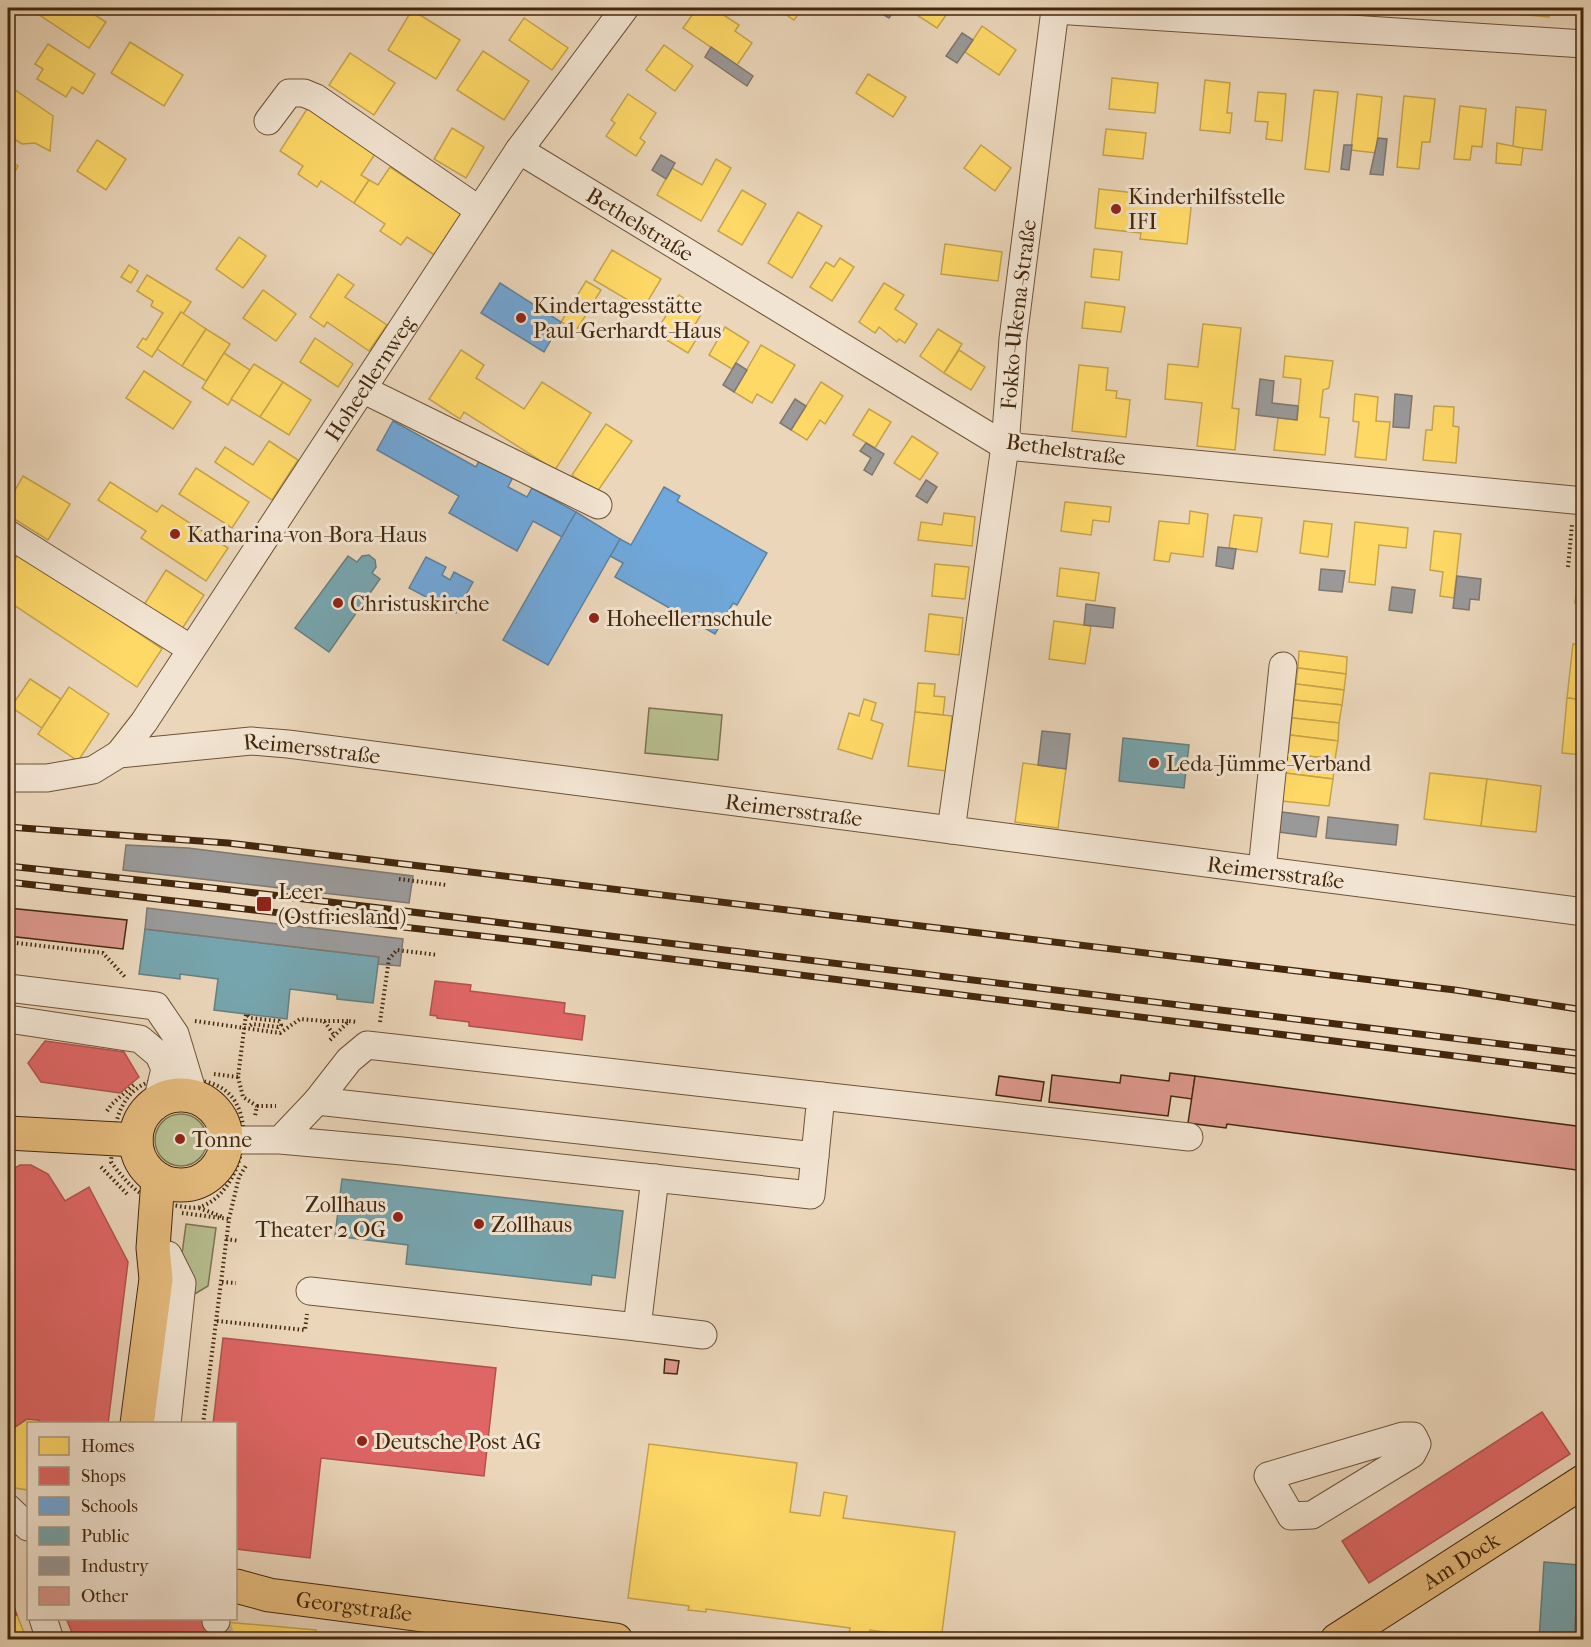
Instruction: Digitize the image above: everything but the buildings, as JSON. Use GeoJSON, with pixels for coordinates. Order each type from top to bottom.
{"type":"FeatureCollection","features":[{"type":"Feature","properties":{"kind":"main road"},"geometry":{"type":"LineString","coordinates":[[118,1140],[142,1117],[160,1090],[175,1095],[192,1089],[217,1113],[223,1125],[240,1140],[205,1178],[170,1197],[153,1248],[162,1267],[137,1422]]}},
{"type":"Feature","properties":{"kind":"main road"},"geometry":{"type":"LineString","coordinates":[[8,1133],[118,1140],[140,1159],[170,1197]]}},
{"type":"Feature","properties":{"kind":"main road","name":"Am Dock"},"geometry":{"type":"LineString","coordinates":[[1337,1640],[1584,1481]]}},
{"type":"Feature","properties":{"kind":"main road","name":"Georgstraße"},"geometry":{"type":"LineString","coordinates":[[237,1586],[269,1595],[616,1640]]}},
{"type":"Feature","properties":{"kind":"street","name":"Hoheellernweg"},"geometry":{"type":"LineString","coordinates":[[119,754],[519,150],[625,8]]}},
{"type":"Feature","properties":{"kind":"street"},"geometry":{"type":"LineString","coordinates":[[1053,9],[1584,44]]}},
{"type":"Feature","properties":{"kind":"street","name":"Fokko-Ukena-Straße"},"geometry":{"type":"LineString","coordinates":[[951,830],[1005,446],[1013,339],[1053,9]]}},
{"type":"Feature","properties":{"kind":"street"},"geometry":{"type":"LineString","coordinates":[[268,121],[289,93],[304,93],[316,98],[479,210]]}},
{"type":"Feature","properties":{"kind":"street","name":"Bethelstraße"},"geometry":{"type":"LineString","coordinates":[[519,150],[1005,446],[1579,501]]}},
{"type":"Feature","properties":{"kind":"street"},"geometry":{"type":"LineString","coordinates":[[362,389],[598,506]]}},
{"type":"Feature","properties":{"kind":"street"},"geometry":{"type":"LineString","coordinates":[[8,534],[190,650]]}},
{"type":"Feature","properties":{"kind":"street"},"geometry":{"type":"LineString","coordinates":[[1262,870],[1283,666]]}},
{"type":"Feature","properties":{"kind":"street","name":"Reimersstraße"},"geometry":{"type":"LineString","coordinates":[[8,778],[47,778],[93,770],[119,754],[251,741],[288,744],[1584,912]]}},
{"type":"Feature","properties":{"kind":"street"},"geometry":{"type":"LineString","coordinates":[[8,988],[156,1006],[175,1034],[192,1089]]}},
{"type":"Feature","properties":{"kind":"street"},"geometry":{"type":"LineString","coordinates":[[8,1019],[140,1039],[159,1055],[165,1070],[160,1090]]}},
{"type":"Feature","properties":{"kind":"street"},"geometry":{"type":"LineString","coordinates":[[280,1140],[317,1101],[349,1060],[367,1045],[1189,1137]]}},
{"type":"Feature","properties":{"kind":"street"},"geometry":{"type":"LineString","coordinates":[[240,1140],[280,1140],[811,1195],[821,1096]]}},
{"type":"Feature","properties":{"kind":"street"},"geometry":{"type":"LineString","coordinates":[[317,1101],[815,1156]]}},
{"type":"Feature","properties":{"kind":"street"},"geometry":{"type":"LineString","coordinates":[[637,1327],[655,1178]]}},
{"type":"Feature","properties":{"kind":"street"},"geometry":{"type":"LineString","coordinates":[[162,1267],[182,1283],[167,1422]]}},
{"type":"Feature","properties":{"kind":"street"},"geometry":{"type":"LineString","coordinates":[[310,1291],[703,1335]]}},
{"type":"Feature","properties":{"kind":"street"},"geometry":{"type":"LineString","coordinates":[[1403,1436],[1413,1436],[1417,1444],[1413,1454],[1398,1464],[1312,1515],[1303,1518],[1291,1515],[1268,1476],[1403,1436]]}},
{"type":"Feature","properties":{"kind":"street"},"geometry":{"type":"LineString","coordinates":[[8,1508],[27,1526]]}},
{"type":"Feature","properties":{"kind":"street"},"geometry":{"type":"LineString","coordinates":[[8,1527],[27,1533]]}},
{"type":"Feature","properties":{"kind":"street"},"geometry":{"type":"LineString","coordinates":[[44,1620],[50,1640]]}},
{"type":"Feature","properties":{"kind":"path"},"geometry":{"type":"LineString","coordinates":[[1568,567],[1579,501]]}},
{"type":"Feature","properties":{"kind":"path"},"geometry":{"type":"LineString","coordinates":[[399,879],[447,885]]}},
{"type":"Feature","properties":{"kind":"path"},"geometry":{"type":"LineString","coordinates":[[380,1026],[389,959],[397,950],[438,955]]}},
{"type":"Feature","properties":{"kind":"path"},"geometry":{"type":"LineString","coordinates":[[248,1027],[252,1024],[278,1028],[281,1025],[279,1022],[250,1018],[246,1014],[245,1027],[280,1032],[300,1019],[349,1021]]}},
{"type":"Feature","properties":{"kind":"path"},"geometry":{"type":"LineString","coordinates":[[324,1021],[334,1035],[327,1044]]}},
{"type":"Feature","properties":{"kind":"path"},"geometry":{"type":"LineString","coordinates":[[238,1077],[243,1097],[257,1106],[275,1107],[283,1098]]}},
{"type":"Feature","properties":{"kind":"path"},"geometry":{"type":"LineString","coordinates":[[149,1080],[160,1090],[192,1089],[218,1086],[239,1111],[241,1156],[233,1174],[212,1200],[140,1194],[111,1162],[118,1140],[117,1116],[125,1101],[149,1080]]}},
{"type":"Feature","properties":{"kind":"path"},"geometry":{"type":"LineString","coordinates":[[240,1140],[257,1106]]}},
{"type":"Feature","properties":{"kind":"path"},"geometry":{"type":"LineString","coordinates":[[118,1140],[101,1168],[229,1219]]}},
{"type":"Feature","properties":{"kind":"path"},"geometry":{"type":"LineString","coordinates":[[203,1422],[229,1219],[239,1177],[251,1157],[240,1140]]}},
{"type":"Feature","properties":{"kind":"path"},"geometry":{"type":"LineString","coordinates":[[226,1239],[239,1241]]}},
{"type":"Feature","properties":{"kind":"path"},"geometry":{"type":"LineString","coordinates":[[222,1282],[236,1283]]}},
{"type":"Feature","properties":{"kind":"path"},"geometry":{"type":"LineString","coordinates":[[217,1321],[305,1330],[310,1291]]}},
{"type":"Feature","properties":{"kind":"green space"},"geometry":{"type":"Polygon","coordinates":[[[649,708],[722,715],[718,760],[645,753],[649,708]]]}},
{"type":"Feature","properties":{"kind":"green space"},"geometry":{"type":"Polygon","coordinates":[[[176,1114],[186,1114],[200,1121],[207,1140],[200,1159],[186,1166],[176,1166],[166,1162],[159,1155],[155,1145],[155,1135],[159,1125],[166,1118],[176,1114]]]}},
{"type":"Feature","properties":{"kind":"green space"},"geometry":{"type":"Polygon","coordinates":[[[186,1224],[216,1228],[208,1286],[193,1295],[182,1254],[186,1224]]]}},
{"type":"Feature","properties":{"kind":"tunnel"},"geometry":{"type":"LineString","coordinates":[[216,1621],[222,1640]]}},
{"type":"Feature","properties":{"kind":"railway"},"geometry":{"type":"LineString","coordinates":[[8,827],[228,843],[1455,990],[1584,1010]]}},
{"type":"Feature","properties":{"kind":"railway"},"geometry":{"type":"LineString","coordinates":[[8,866],[222,889],[1584,1054]]}},
{"type":"Feature","properties":{"kind":"railway"},"geometry":{"type":"LineString","coordinates":[[8,882],[534,942],[1584,1072]]}},
{"type":"Feature","properties":{"kind":"place","name":"Kinderhilfsstelle IFI"},"geometry":{"type":"Point","coordinates":[1116,209]}},
{"type":"Feature","properties":{"kind":"place","name":"Kindertagesstätte Paul-Gerhardt-Haus"},"geometry":{"type":"Point","coordinates":[521,318]}},
{"type":"Feature","properties":{"kind":"place","name":"Katharina-von-Bora-Haus"},"geometry":{"type":"Point","coordinates":[175,534]}},
{"type":"Feature","properties":{"kind":"place","name":"Christuskirche"},"geometry":{"type":"Point","coordinates":[338,603]}},
{"type":"Feature","properties":{"kind":"place","name":"Hoheellernschule"},"geometry":{"type":"Point","coordinates":[594,618]}},
{"type":"Feature","properties":{"kind":"place","name":"Leda-Jümme-Verband"},"geometry":{"type":"Point","coordinates":[1154,763]}},
{"type":"Feature","properties":{"kind":"place","name":"Leer (Ostfriesland)"},"geometry":{"type":"Point","coordinates":[264,904]}},
{"type":"Feature","properties":{"kind":"place","name":"Tonne"},"geometry":{"type":"Point","coordinates":[180,1139]}},
{"type":"Feature","properties":{"kind":"place","name":"Zollhaus Theater 2 OG"},"geometry":{"type":"Point","coordinates":[398,1217]}},
{"type":"Feature","properties":{"kind":"place","name":"Zollhaus"},"geometry":{"type":"Point","coordinates":[479,1224]}},
{"type":"Feature","properties":{"kind":"place","name":"Deutsche Post AG"},"geometry":{"type":"Point","coordinates":[362,1441]}}]}
